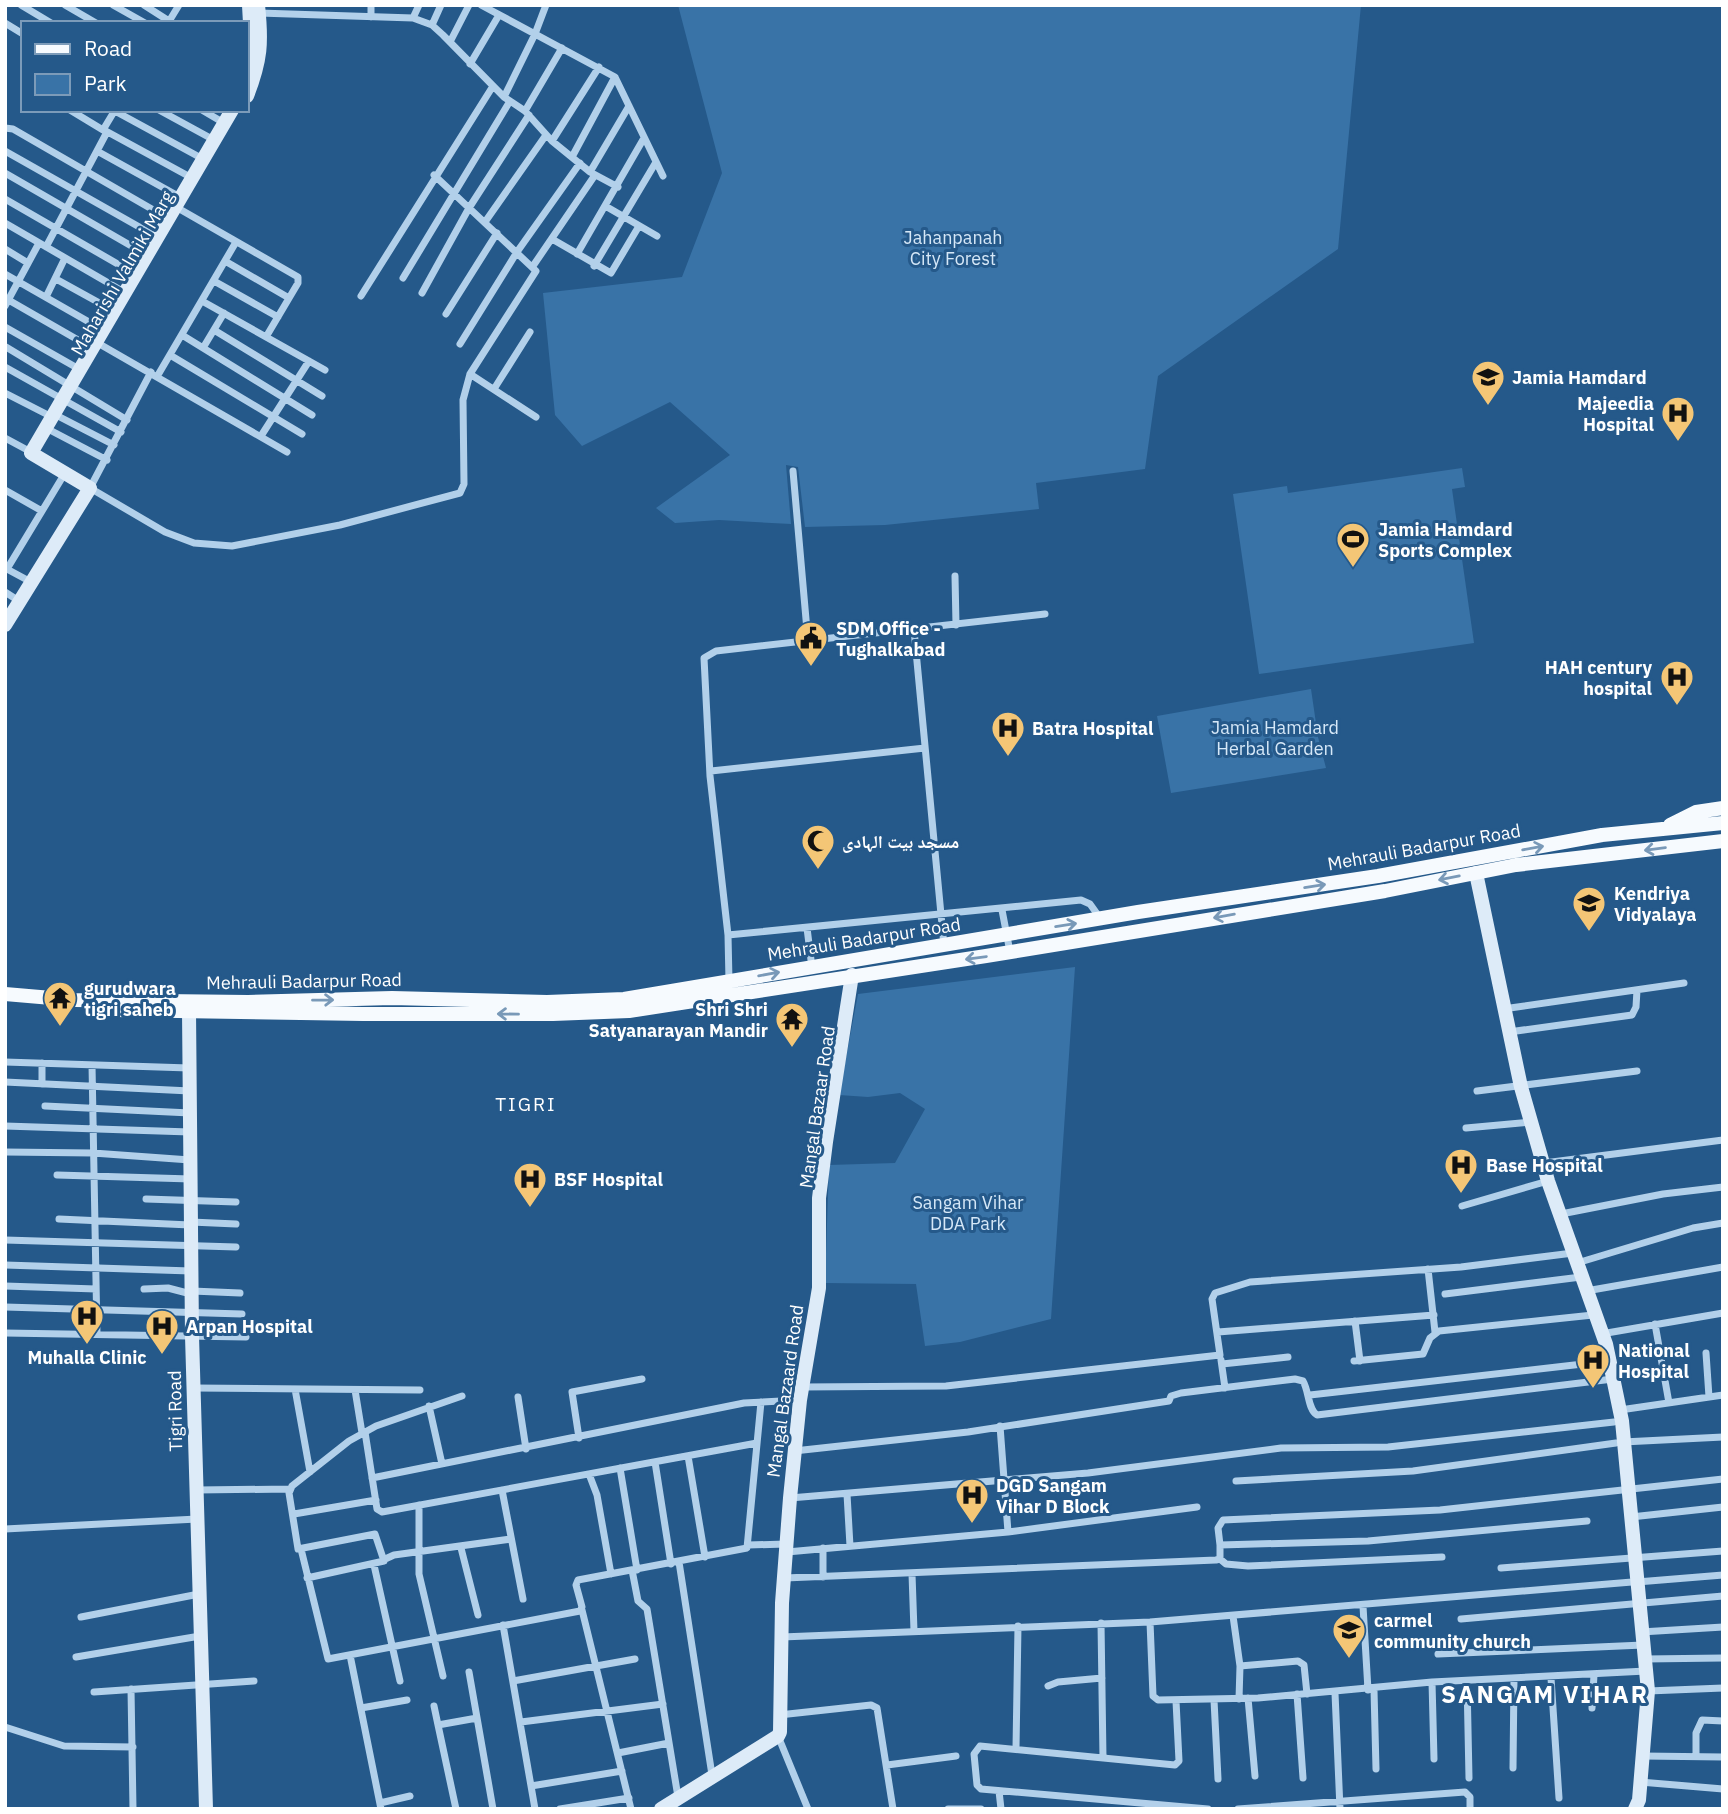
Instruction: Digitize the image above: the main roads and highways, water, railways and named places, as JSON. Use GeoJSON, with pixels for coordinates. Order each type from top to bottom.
{"type":"FeatureCollection","features":[{"type":"Feature","properties":{"kind":"main road"},"geometry":{"type":"LineString","coordinates":[[1666,828],[1686,815],[1723,808]]}},
{"type":"Feature","properties":{"kind":"main road","name":"Mehrauli Badarpur Road"},"geometry":{"type":"LineString","coordinates":[[5,1002],[142,1012],[568,1014],[629,1011],[706,992],[729,981],[1389,874],[1602,835],[1723,823]]}},
{"type":"Feature","properties":{"kind":"main road","name":"Mehrauli Badarpur Road"},"geometry":{"type":"LineString","coordinates":[[5,994],[142,1002],[393,998],[547,1003],[706,992],[854,975],[1010,952],[1393,889],[1516,865],[1723,841]]}},
{"type":"Feature","properties":{"kind":"main road"},"geometry":{"type":"LineString","coordinates":[[1389,874],[1393,889]]}},
{"type":"Feature","properties":{"kind":"place","name":"Jamia Hamdard"},"geometry":{"type":"Point","coordinates":[1488,407]}},
{"type":"Feature","properties":{"kind":"place","name":"Majeedia Hospital"},"geometry":{"type":"Point","coordinates":[1678,443]}},
{"type":"Feature","properties":{"kind":"place","name":"Jamia Hamdard Sports Complex"},"geometry":{"type":"Point","coordinates":[1353,569]}},
{"type":"Feature","properties":{"kind":"place","name":"SDM Office - Tughalkabad"},"geometry":{"type":"Point","coordinates":[811,668]}},
{"type":"Feature","properties":{"kind":"place","name":"HAH century hospital"},"geometry":{"type":"Point","coordinates":[1677,707]}},
{"type":"Feature","properties":{"kind":"place","name":"Batra Hospital"},"geometry":{"type":"Point","coordinates":[1008,758]}},
{"type":"Feature","properties":{"kind":"place","name":"مسجد بیت الہادی"},"geometry":{"type":"Point","coordinates":[818,871]}},
{"type":"Feature","properties":{"kind":"place","name":"Kendriya Vidyalaya"},"geometry":{"type":"Point","coordinates":[1589,933]}},
{"type":"Feature","properties":{"kind":"place","name":"gurudwara tigri saheb"},"geometry":{"type":"Point","coordinates":[60,1028]}},
{"type":"Feature","properties":{"kind":"place","name":"Shri Shri Satyanarayan Mandir"},"geometry":{"type":"Point","coordinates":[792,1049]}},
{"type":"Feature","properties":{"kind":"place","name":"Base Hospital"},"geometry":{"type":"Point","coordinates":[1461,1195]}},
{"type":"Feature","properties":{"kind":"place","name":"BSF Hospital"},"geometry":{"type":"Point","coordinates":[530,1209]}},
{"type":"Feature","properties":{"kind":"place","name":"Muhalla Clinic"},"geometry":{"type":"Point","coordinates":[87,1346]}},
{"type":"Feature","properties":{"kind":"place","name":"Arpan Hospital"},"geometry":{"type":"Point","coordinates":[162,1356]}},
{"type":"Feature","properties":{"kind":"place","name":"National Hospital"},"geometry":{"type":"Point","coordinates":[1593,1390]}},
{"type":"Feature","properties":{"kind":"place","name":"DGD Sangam Vihar D Block"},"geometry":{"type":"Point","coordinates":[972,1525]}},
{"type":"Feature","properties":{"kind":"place","name":"carmel community church"},"geometry":{"type":"Point","coordinates":[1349,1660]}},
{"type":"Feature","properties":{"kind":"district","name":"TIGRI"},"geometry":{"type":"Point","coordinates":[526,1104]}},
{"type":"Feature","properties":{"kind":"district","name":"SANGAM VIHAR"},"geometry":{"type":"Point","coordinates":[1545,1694]}},
{"type":"Feature","properties":{"kind":"park label","name":"Jahanpanah City Forest"},"geometry":{"type":"Point","coordinates":[953,247]}},
{"type":"Feature","properties":{"kind":"park label","name":"Jamia Hamdard Herbal Garden"},"geometry":{"type":"Point","coordinates":[1275,737]}},
{"type":"Feature","properties":{"kind":"park label","name":"Sangam Vihar DDA Park"},"geometry":{"type":"Point","coordinates":[968,1212]}}]}
